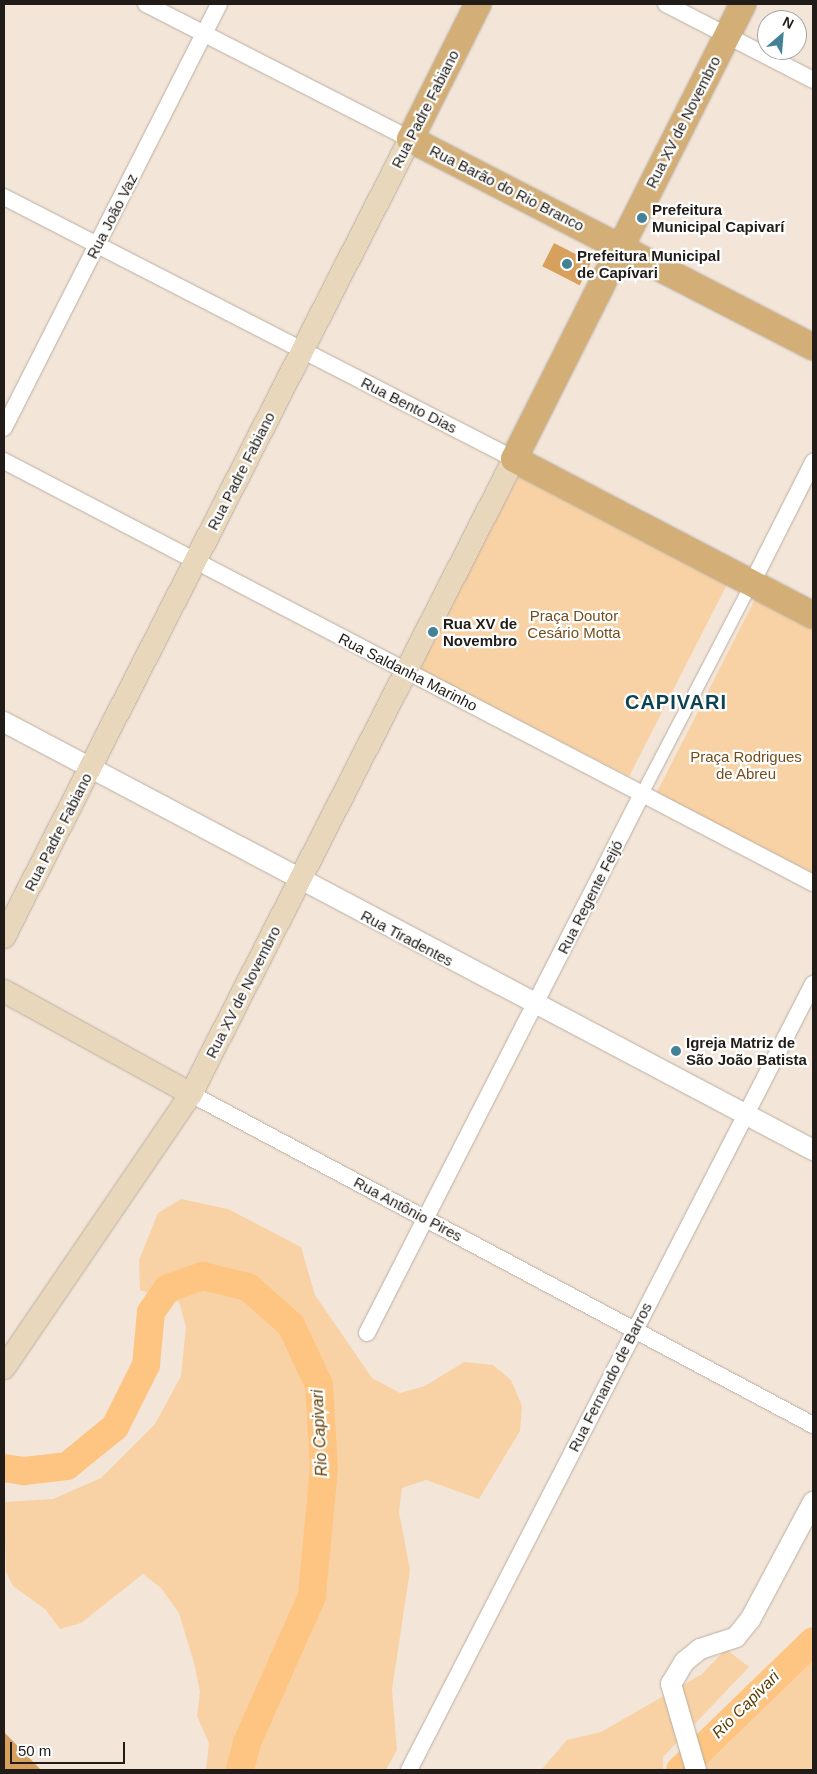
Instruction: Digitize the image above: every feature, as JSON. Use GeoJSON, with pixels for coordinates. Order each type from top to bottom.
{"type":"FeatureCollection","features":[{"type":"Feature","properties":{"kind":"main road","name":"Rua Padre Fabiano"},"geometry":{"type":"LineString","coordinates":[[4,937],[478,4]]}},
{"type":"Feature","properties":{"kind":"main road","name":"Rua XV de Novembro"},"geometry":{"type":"LineString","coordinates":[[4,1368],[191,1094],[743,4]]}},
{"type":"Feature","properties":{"kind":"main road","name":"Rua Barão do Rio Branco"},"geometry":{"type":"LineString","coordinates":[[410,139],[813,347]]}},
{"type":"Feature","properties":{"kind":"main road","name":"Rua Bento Dias"},"geometry":{"type":"LineString","coordinates":[[514,459],[813,615]]}},
{"type":"Feature","properties":{"kind":"main road","name":"Rua Antônio Pires"},"geometry":{"type":"LineString","coordinates":[[4,991],[191,1094]]}},
{"type":"Feature","properties":{"kind":"street","name":"Rua Barão do Rio Branco"},"geometry":{"type":"LineString","coordinates":[[146,4],[410,139]]}},
{"type":"Feature","properties":{"kind":"street","name":"Rua João Vaz"},"geometry":{"type":"LineString","coordinates":[[4,428],[219,4]]}},
{"type":"Feature","properties":{"kind":"street"},"geometry":{"type":"LineString","coordinates":[[666,4],[813,80]]}},
{"type":"Feature","properties":{"kind":"street","name":"Rua Bento Dias"},"geometry":{"type":"LineString","coordinates":[[4,197],[514,459]]}},
{"type":"Feature","properties":{"kind":"street","name":"Rua Saldanha Marinho"},"geometry":{"type":"LineString","coordinates":[[4,461],[813,883]]}},
{"type":"Feature","properties":{"kind":"street","name":"Rua Regente Feijó"},"geometry":{"type":"LineString","coordinates":[[367,1333],[813,462]]}},
{"type":"Feature","properties":{"kind":"street","name":"Rua Tiradentes"},"geometry":{"type":"LineString","coordinates":[[4,722],[299,881],[813,1150]]}},
{"type":"Feature","properties":{"kind":"street","name":"Rua Fernando de Barros"},"geometry":{"type":"LineString","coordinates":[[409,1770],[813,984]]}},
{"type":"Feature","properties":{"kind":"street","name":"Rua Antônio Pires"},"geometry":{"type":"LineString","coordinates":[[191,1094],[813,1425]]}},
{"type":"Feature","properties":{"kind":"street"},"geometry":{"type":"LineString","coordinates":[[696,1770],[672,1684],[684,1662],[700,1649],[736,1637],[750,1620],[813,1502]]}},
{"type":"Feature","properties":{"kind":"green space","name":"Praça Doutor Cesário Motta"},"geometry":{"type":"Polygon","coordinates":[[[521,471],[730,578],[629,776],[420,670],[521,471]]]}},
{"type":"Feature","properties":{"kind":"green space","name":"Praça Rodrigues de Abreu"},"geometry":{"type":"Polygon","coordinates":[[[755,599],[813,628],[813,873],[656,794],[755,599]]]}},
{"type":"Feature","properties":{"kind":"green space"},"geometry":{"type":"Polygon","coordinates":[[[181,1199],[228,1209],[301,1247],[315,1295],[372,1378],[400,1393],[425,1386],[464,1362],[493,1365],[511,1380],[522,1406],[520,1431],[479,1499],[426,1480],[402,1488],[399,1512],[410,1570],[392,1690],[397,1750],[386,1770],[206,1770],[209,1743],[197,1716],[200,1692],[194,1663],[179,1613],[161,1588],[143,1574],[81,1623],[60,1629],[45,1609],[13,1586],[6,1572],[4,1502],[53,1499],[101,1478],[155,1424],[181,1376],[186,1327],[179,1302],[140,1290],[139,1260],[158,1213],[181,1199]]]}},
{"type":"Feature","properties":{"kind":"green space"},"geometry":{"type":"Polygon","coordinates":[[[726,1649],[749,1667],[663,1757],[663,1770],[541,1770],[567,1740],[601,1732],[702,1674],[726,1649]]]}},
{"type":"Feature","properties":{"kind":"green space"},"geometry":{"type":"Polygon","coordinates":[[[813,1653],[813,1770],[696,1770],[702,1754],[750,1698],[813,1653]]]}},
{"type":"Feature","properties":{"kind":"building","name":"Prefeitura Municipal de Capívari"},"geometry":{"type":"Polygon","coordinates":[[[554,243],[591,262],[580,285],[542,266],[554,243]]]}},
{"type":"Feature","properties":{"kind":"building"},"geometry":{"type":"Polygon","coordinates":[[[4,1732],[41,1770],[4,1770],[4,1732]]]}},
{"type":"Feature","properties":{"kind":"waterway","name":"Rio Capivari"},"geometry":{"type":"LineString","coordinates":[[4,1468],[24,1471],[67,1466],[115,1427],[146,1365],[151,1312],[168,1288],[203,1276],[248,1287],[291,1325],[319,1385],[324,1468],[312,1596],[247,1743],[240,1770]]}},
{"type":"Feature","properties":{"kind":"waterway","name":"Rio Capivari"},"geometry":{"type":"LineString","coordinates":[[680,1770],[813,1641]]}},
{"type":"Feature","properties":{"kind":"place","name":"Prefeitura Municipal Capivarí"},"geometry":{"type":"Point","coordinates":[642,218]}},
{"type":"Feature","properties":{"kind":"place","name":"Prefeitura Municipal de Capívari"},"geometry":{"type":"Point","coordinates":[567,264]}},
{"type":"Feature","properties":{"kind":"place","name":"Rua XV de Novembro"},"geometry":{"type":"Point","coordinates":[433,632]}},
{"type":"Feature","properties":{"kind":"place","name":"Igreja Matriz de São João Batista"},"geometry":{"type":"Point","coordinates":[676,1051]}},
{"type":"Feature","properties":{"kind":"district","name":"CAPIVARI"},"geometry":{"type":"Point","coordinates":[676,702]}}]}
